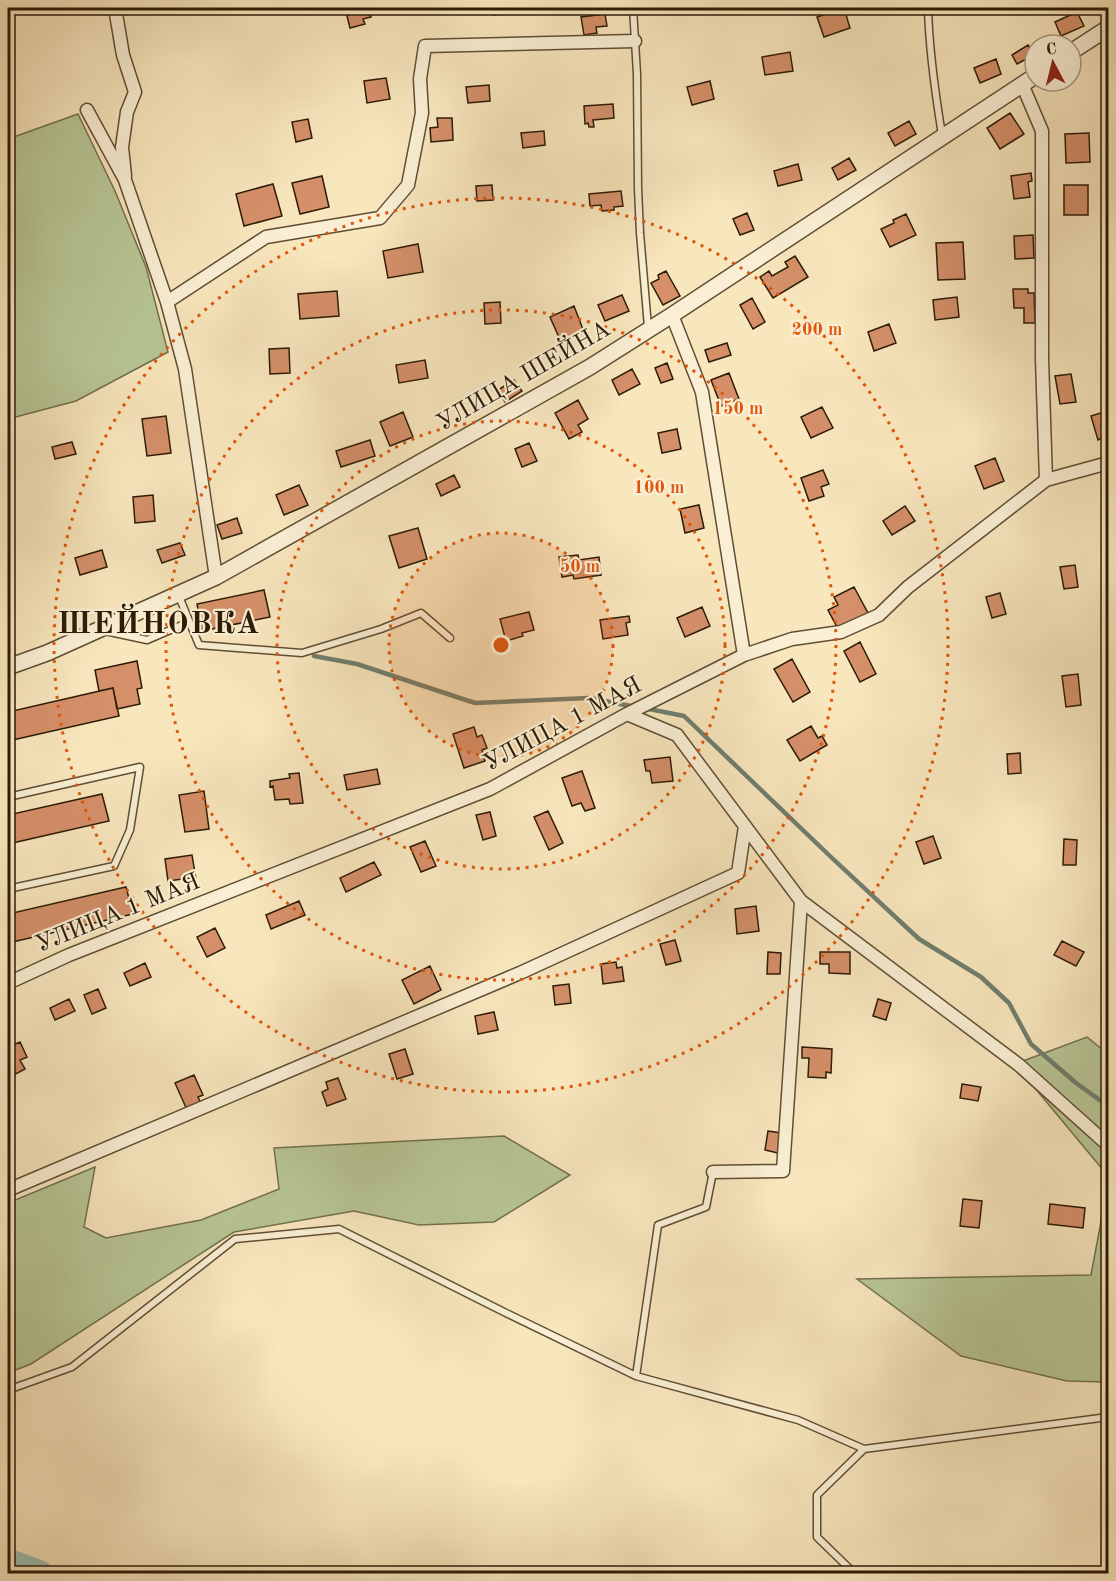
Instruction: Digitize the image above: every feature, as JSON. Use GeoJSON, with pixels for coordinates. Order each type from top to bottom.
{"type":"FeatureCollection","features":[{"type":"Feature","properties":{"kind":"street"},"geometry":{"type":"LineString","coordinates":[[115,8],[123,55],[135,92],[127,112],[122,147],[125,180]]}},
{"type":"Feature","properties":{"kind":"street"},"geometry":{"type":"LineString","coordinates":[[1083,44],[1108,28]]}},
{"type":"Feature","properties":{"kind":"street"},"geometry":{"type":"LineString","coordinates":[[167,303],[266,237],[380,218],[408,185],[422,112],[420,79],[425,46],[635,42]]}},
{"type":"Feature","properties":{"kind":"street","name":"УЛИЦА ШЕЙНА"},"geometry":{"type":"LineString","coordinates":[[8,667],[47,653],[216,577],[580,372],[649,330],[1023,83]]}},
{"type":"Feature","properties":{"kind":"street"},"geometry":{"type":"LineString","coordinates":[[1032,93],[1042,131],[1042,359],[1046,480]]}},
{"type":"Feature","properties":{"kind":"street"},"geometry":{"type":"LineString","coordinates":[[87,110],[125,180],[167,303],[185,369],[216,577]]}},
{"type":"Feature","properties":{"kind":"street"},"geometry":{"type":"LineString","coordinates":[[672,315],[702,392],[744,655]]}},
{"type":"Feature","properties":{"kind":"street","name":"УЛИЦА 1 МАЯ"},"geometry":{"type":"LineString","coordinates":[[8,983],[80,951],[490,789],[627,714],[744,655],[792,639],[841,633],[879,615],[908,587],[1046,480],[1108,463]]}},
{"type":"Feature","properties":{"kind":"street"},"geometry":{"type":"LineString","coordinates":[[627,714],[677,735],[801,901],[1019,1065],[1108,1145]]}},
{"type":"Feature","properties":{"kind":"street"},"geometry":{"type":"LineString","coordinates":[[8,1190],[520,973],[738,873],[745,826]]}},
{"type":"Feature","properties":{"kind":"street"},"geometry":{"type":"LineString","coordinates":[[713,1172],[783,1171],[801,901]]}},
{"type":"Feature","properties":{"kind":"lane"},"geometry":{"type":"LineString","coordinates":[[633,8],[640,233],[649,330]]}},
{"type":"Feature","properties":{"kind":"lane"},"geometry":{"type":"LineString","coordinates":[[928,8],[933,83],[942,137]]}},
{"type":"Feature","properties":{"kind":"lane"},"geometry":{"type":"LineString","coordinates":[[178,594],[199,645],[302,653],[421,613],[450,638]]}},
{"type":"Feature","properties":{"kind":"lane"},"geometry":{"type":"LineString","coordinates":[[99,630],[147,640],[189,622]]}},
{"type":"Feature","properties":{"kind":"lane"},"geometry":{"type":"LineString","coordinates":[[8,796],[140,767],[130,830],[114,866],[8,889]]}},
{"type":"Feature","properties":{"kind":"lane"},"geometry":{"type":"LineString","coordinates":[[636,1376],[658,1225],[706,1207],[713,1172]]}},
{"type":"Feature","properties":{"kind":"lane"},"geometry":{"type":"LineString","coordinates":[[8,1390],[72,1367],[236,1239],[339,1229],[636,1376],[798,1420],[864,1449],[1108,1417]]}},
{"type":"Feature","properties":{"kind":"lane"},"geometry":{"type":"LineString","coordinates":[[855,1574],[817,1537],[817,1496],[864,1449]]}},
{"type":"Feature","properties":{"kind":"green space"},"geometry":{"type":"Polygon","coordinates":[[[78,114],[115,191],[146,267],[168,352],[76,401],[8,419],[8,139],[78,114]]]}},
{"type":"Feature","properties":{"kind":"green space"},"geometry":{"type":"Polygon","coordinates":[[[1087,1037],[1108,1054],[1108,1176],[1015,1064],[1087,1037]]]}},
{"type":"Feature","properties":{"kind":"green space"},"geometry":{"type":"Polygon","coordinates":[[[504,1136],[570,1175],[494,1222],[419,1225],[354,1211],[234,1232],[31,1364],[8,1373],[8,1203],[95,1167],[84,1227],[106,1238],[201,1220],[279,1189],[274,1148],[504,1136]]]}},
{"type":"Feature","properties":{"kind":"green space"},"geometry":{"type":"Polygon","coordinates":[[[1108,1184],[1108,1382],[1067,1381],[961,1356],[857,1279],[1091,1275],[1108,1184]]]}},
{"type":"Feature","properties":{"kind":"building"},"geometry":{"type":"Polygon","coordinates":[[[345,8],[368,8],[371,17],[363,19],[365,24],[350,28],[345,8]]]}},
{"type":"Feature","properties":{"kind":"building"},"geometry":{"type":"Polygon","coordinates":[[[493,8],[522,8],[523,11],[494,15],[493,8]]]}},
{"type":"Feature","properties":{"kind":"building"},"geometry":{"type":"Polygon","coordinates":[[[844,8],[850,28],[824,37],[817,17],[844,8]]]}},
{"type":"Feature","properties":{"kind":"building"},"geometry":{"type":"Polygon","coordinates":[[[1077,12],[1084,26],[1068,33],[1060,33],[1055,22],[1077,12]]]}},
{"type":"Feature","properties":{"kind":"building"},"geometry":{"type":"Polygon","coordinates":[[[605,14],[607,26],[596,27],[597,33],[584,35],[581,17],[605,14]]]}},
{"type":"Feature","properties":{"kind":"building"},"geometry":{"type":"Polygon","coordinates":[[[1023,48],[1023,61],[1017,64],[1012,55],[1023,48]]]}},
{"type":"Feature","properties":{"kind":"building"},"geometry":{"type":"Polygon","coordinates":[[[790,52],[793,71],[765,75],[762,57],[790,52]]]}},
{"type":"Feature","properties":{"kind":"building"},"geometry":{"type":"Polygon","coordinates":[[[996,59],[1001,74],[980,83],[974,68],[996,59]]]}},
{"type":"Feature","properties":{"kind":"building"},"geometry":{"type":"Polygon","coordinates":[[[386,78],[390,99],[367,103],[364,81],[386,78]]]}},
{"type":"Feature","properties":{"kind":"building"},"geometry":{"type":"Polygon","coordinates":[[[710,81],[714,99],[692,105],[687,87],[710,81]]]}},
{"type":"Feature","properties":{"kind":"building"},"geometry":{"type":"Polygon","coordinates":[[[489,85],[490,101],[468,103],[466,87],[489,85]]]}},
{"type":"Feature","properties":{"kind":"building"},"geometry":{"type":"Polygon","coordinates":[[[613,104],[614,118],[593,120],[594,127],[589,127],[588,123],[585,124],[584,106],[613,104]]]}},
{"type":"Feature","properties":{"kind":"building"},"geometry":{"type":"Polygon","coordinates":[[[1010,113],[1024,134],[1000,149],[987,128],[1010,113]]]}},
{"type":"Feature","properties":{"kind":"building"},"geometry":{"type":"Polygon","coordinates":[[[437,118],[452,118],[453,140],[431,142],[430,128],[438,127],[437,118]]]}},
{"type":"Feature","properties":{"kind":"building"},"geometry":{"type":"Polygon","coordinates":[[[308,119],[312,138],[296,142],[292,122],[308,119]]]}},
{"type":"Feature","properties":{"kind":"building"},"geometry":{"type":"Polygon","coordinates":[[[909,121],[916,134],[895,146],[888,133],[909,121]]]}},
{"type":"Feature","properties":{"kind":"building"},"geometry":{"type":"Polygon","coordinates":[[[544,131],[545,145],[523,148],[521,133],[544,131]]]}},
{"type":"Feature","properties":{"kind":"building"},"geometry":{"type":"Polygon","coordinates":[[[1089,133],[1090,162],[1066,163],[1065,134],[1089,133]]]}},
{"type":"Feature","properties":{"kind":"building"},"geometry":{"type":"Polygon","coordinates":[[[849,158],[856,170],[838,180],[832,168],[849,158]]]}},
{"type":"Feature","properties":{"kind":"building"},"geometry":{"type":"Polygon","coordinates":[[[798,164],[802,180],[778,186],[774,171],[798,164]]]}},
{"type":"Feature","properties":{"kind":"building"},"geometry":{"type":"Polygon","coordinates":[[[1031,173],[1032,181],[1028,182],[1030,197],[1014,199],[1011,176],[1031,173]]]}},
{"type":"Feature","properties":{"kind":"building"},"geometry":{"type":"Polygon","coordinates":[[[322,176],[329,207],[300,214],[292,183],[322,176]]]}},
{"type":"Feature","properties":{"kind":"building"},"geometry":{"type":"Polygon","coordinates":[[[273,184],[282,216],[244,226],[236,194],[273,184]]]}},
{"type":"Feature","properties":{"kind":"building"},"geometry":{"type":"Polygon","coordinates":[[[492,185],[493,200],[477,201],[476,186],[492,185]]]}},
{"type":"Feature","properties":{"kind":"building"},"geometry":{"type":"Polygon","coordinates":[[[1064,185],[1088,185],[1088,215],[1064,215],[1064,185]]]}},
{"type":"Feature","properties":{"kind":"building"},"geometry":{"type":"Polygon","coordinates":[[[621,191],[623,206],[614,207],[614,210],[602,211],[601,205],[590,206],[589,194],[621,191]]]}},
{"type":"Feature","properties":{"kind":"building"},"geometry":{"type":"Polygon","coordinates":[[[747,213],[754,230],[740,235],[733,219],[747,213]]]}},
{"type":"Feature","properties":{"kind":"building"},"geometry":{"type":"Polygon","coordinates":[[[906,214],[916,235],[890,247],[881,229],[906,214]]]}},
{"type":"Feature","properties":{"kind":"building"},"geometry":{"type":"Polygon","coordinates":[[[1033,235],[1034,258],[1015,259],[1014,236],[1033,235]]]}},
{"type":"Feature","properties":{"kind":"building"},"geometry":{"type":"Polygon","coordinates":[[[963,242],[965,279],[938,280],[936,243],[963,242]]]}},
{"type":"Feature","properties":{"kind":"building"},"geometry":{"type":"Polygon","coordinates":[[[418,244],[423,272],[388,278],[383,251],[418,244]]]}},
{"type":"Feature","properties":{"kind":"building"},"geometry":{"type":"Polygon","coordinates":[[[795,256],[808,277],[773,298],[760,277],[769,271],[772,276],[788,267],[785,262],[795,256]]]}},
{"type":"Feature","properties":{"kind":"building"},"geometry":{"type":"Polygon","coordinates":[[[666,271],[680,296],[663,305],[651,283],[659,279],[658,275],[666,271]]]}},
{"type":"Feature","properties":{"kind":"building"},"geometry":{"type":"Polygon","coordinates":[[[1013,289],[1028,289],[1028,293],[1034,293],[1035,323],[1024,323],[1024,308],[1014,308],[1013,289]]]}},
{"type":"Feature","properties":{"kind":"building"},"geometry":{"type":"Polygon","coordinates":[[[337,291],[339,316],[300,319],[298,294],[337,291]]]}},
{"type":"Feature","properties":{"kind":"building"},"geometry":{"type":"Polygon","coordinates":[[[622,295],[629,311],[605,321],[598,305],[622,295]]]}},
{"type":"Feature","properties":{"kind":"building"},"geometry":{"type":"Polygon","coordinates":[[[957,297],[959,317],[935,320],[933,300],[957,297]]]}},
{"type":"Feature","properties":{"kind":"building"},"geometry":{"type":"Polygon","coordinates":[[[752,298],[765,322],[753,329],[740,305],[752,298]]]}},
{"type":"Feature","properties":{"kind":"building"},"geometry":{"type":"Polygon","coordinates":[[[500,302],[501,323],[485,324],[484,303],[500,302]]]}},
{"type":"Feature","properties":{"kind":"building"},"geometry":{"type":"Polygon","coordinates":[[[574,306],[584,332],[561,342],[550,317],[574,306]]]}},
{"type":"Feature","properties":{"kind":"building"},"geometry":{"type":"Polygon","coordinates":[[[889,324],[896,343],[874,351],[868,332],[889,324]]]}},
{"type":"Feature","properties":{"kind":"building"},"geometry":{"type":"Polygon","coordinates":[[[727,343],[731,355],[709,362],[705,350],[727,343]]]}},
{"type":"Feature","properties":{"kind":"building"},"geometry":{"type":"Polygon","coordinates":[[[289,348],[290,373],[270,374],[269,349],[289,348]]]}},
{"type":"Feature","properties":{"kind":"building"},"geometry":{"type":"Polygon","coordinates":[[[425,360],[428,378],[399,383],[396,365],[425,360]]]}},
{"type":"Feature","properties":{"kind":"building"},"geometry":{"type":"Polygon","coordinates":[[[667,363],[673,379],[661,383],[655,368],[667,363]]]}},
{"type":"Feature","properties":{"kind":"building"},"geometry":{"type":"Polygon","coordinates":[[[632,369],[640,384],[619,395],[612,380],[632,369]]]}},
{"type":"Feature","properties":{"kind":"building"},"geometry":{"type":"Polygon","coordinates":[[[729,373],[739,399],[721,406],[711,380],[729,373]]]}},
{"type":"Feature","properties":{"kind":"building"},"geometry":{"type":"Polygon","coordinates":[[[1071,374],[1076,402],[1060,404],[1055,376],[1071,374]]]}},
{"type":"Feature","properties":{"kind":"building"},"geometry":{"type":"Polygon","coordinates":[[[514,380],[522,391],[505,402],[498,390],[514,380]]]}},
{"type":"Feature","properties":{"kind":"building"},"geometry":{"type":"Polygon","coordinates":[[[578,400],[588,419],[578,425],[582,432],[569,439],[555,413],[578,400]]]}},
{"type":"Feature","properties":{"kind":"building"},"geometry":{"type":"Polygon","coordinates":[[[822,407],[833,428],[811,438],[801,417],[822,407]]]}},
{"type":"Feature","properties":{"kind":"building"},"geometry":{"type":"Polygon","coordinates":[[[1107,411],[1108,436],[1098,440],[1091,416],[1107,411]]]}},
{"type":"Feature","properties":{"kind":"building"},"geometry":{"type":"Polygon","coordinates":[[[403,412],[413,437],[390,446],[380,422],[403,412]]]}},
{"type":"Feature","properties":{"kind":"building"},"geometry":{"type":"Polygon","coordinates":[[[166,416],[171,453],[147,456],[142,419],[166,416]]]}},
{"type":"Feature","properties":{"kind":"building"},"geometry":{"type":"Polygon","coordinates":[[[677,429],[681,449],[662,453],[658,433],[677,429]]]}},
{"type":"Feature","properties":{"kind":"building"},"geometry":{"type":"Polygon","coordinates":[[[370,440],[375,456],[341,467],[336,451],[370,440]]]}},
{"type":"Feature","properties":{"kind":"building"},"geometry":{"type":"Polygon","coordinates":[[[72,442],[76,454],[55,459],[52,447],[72,442]]]}},
{"type":"Feature","properties":{"kind":"building"},"geometry":{"type":"Polygon","coordinates":[[[529,443],[537,461],[522,467],[515,449],[529,443]]]}},
{"type":"Feature","properties":{"kind":"building"},"geometry":{"type":"Polygon","coordinates":[[[995,458],[1004,481],[984,489],[975,466],[995,458]]]}},
{"type":"Feature","properties":{"kind":"building"},"geometry":{"type":"Polygon","coordinates":[[[823,470],[829,484],[821,487],[824,496],[809,501],[801,478],[823,470]]]}},
{"type":"Feature","properties":{"kind":"building"},"geometry":{"type":"Polygon","coordinates":[[[454,475],[460,487],[441,496],[436,484],[454,475]]]}},
{"type":"Feature","properties":{"kind":"building"},"geometry":{"type":"Polygon","coordinates":[[[299,485],[308,505],[284,515],[276,495],[299,485]]]}},
{"type":"Feature","properties":{"kind":"building"},"geometry":{"type":"Polygon","coordinates":[[[153,495],[155,521],[135,523],[133,497],[153,495]]]}},
{"type":"Feature","properties":{"kind":"building"},"geometry":{"type":"Polygon","coordinates":[[[699,505],[704,528],[685,533],[680,509],[699,505]]]}},
{"type":"Feature","properties":{"kind":"building"},"geometry":{"type":"Polygon","coordinates":[[[905,506],[915,521],[892,535],[883,521],[905,506]]]}},
{"type":"Feature","properties":{"kind":"building"},"geometry":{"type":"Polygon","coordinates":[[[237,518],[242,533],[222,539],[217,525],[237,518]]]}},
{"type":"Feature","properties":{"kind":"building"},"geometry":{"type":"Polygon","coordinates":[[[418,528],[427,559],[399,568],[389,536],[418,528]]]}},
{"type":"Feature","properties":{"kind":"building"},"geometry":{"type":"Polygon","coordinates":[[[180,543],[185,555],[162,563],[157,550],[180,543]]]}},
{"type":"Feature","properties":{"kind":"building"},"geometry":{"type":"Polygon","coordinates":[[[102,550],[107,567],[80,575],[75,558],[102,550]]]}},
{"type":"Feature","properties":{"kind":"building"},"geometry":{"type":"Polygon","coordinates":[[[578,555],[579,560],[599,557],[601,575],[574,579],[573,575],[562,577],[559,557],[578,555]]]}},
{"type":"Feature","properties":{"kind":"building"},"geometry":{"type":"Polygon","coordinates":[[[1075,565],[1078,587],[1064,589],[1060,567],[1075,565]]]}},
{"type":"Feature","properties":{"kind":"building"},"geometry":{"type":"Polygon","coordinates":[[[854,587],[868,613],[838,629],[828,610],[838,605],[834,597],[854,587]]]}},
{"type":"Feature","properties":{"kind":"building"},"geometry":{"type":"Polygon","coordinates":[[[264,590],[270,617],[202,631],[197,604],[264,590]]]}},
{"type":"Feature","properties":{"kind":"building"},"geometry":{"type":"Polygon","coordinates":[[[1000,593],[1006,614],[992,618],[986,597],[1000,593]]]}},
{"type":"Feature","properties":{"kind":"building"},"geometry":{"type":"Polygon","coordinates":[[[702,607],[710,626],[685,637],[677,618],[702,607]]]}},
{"type":"Feature","properties":{"kind":"building"},"geometry":{"type":"Polygon","coordinates":[[[529,612],[534,630],[506,641],[500,619],[529,612]]]}},
{"type":"Feature","properties":{"kind":"building"},"geometry":{"type":"Polygon","coordinates":[[[629,616],[630,622],[626,623],[628,635],[603,639],[600,620],[629,616]]]}},
{"type":"Feature","properties":{"kind":"building"},"geometry":{"type":"Polygon","coordinates":[[[860,642],[876,674],[860,682],[844,651],[860,642]]]}},
{"type":"Feature","properties":{"kind":"building"},"geometry":{"type":"Polygon","coordinates":[[[792,659],[810,692],[793,702],[774,669],[792,659]]]}},
{"type":"Feature","properties":{"kind":"building"},"geometry":{"type":"Polygon","coordinates":[[[137,661],[142,688],[137,689],[140,704],[117,709],[113,688],[99,691],[95,670],[137,661]]]}},
{"type":"Feature","properties":{"kind":"building"},"geometry":{"type":"Polygon","coordinates":[[[1078,674],[1081,705],[1066,707],[1062,676],[1078,674]]]}},
{"type":"Feature","properties":{"kind":"building"},"geometry":{"type":"Polygon","coordinates":[[[113,688],[119,716],[8,741],[8,712],[113,688]]]}},
{"type":"Feature","properties":{"kind":"building"},"geometry":{"type":"Polygon","coordinates":[[[811,726],[818,738],[822,736],[827,745],[800,761],[787,740],[811,726]]]}},
{"type":"Feature","properties":{"kind":"building"},"geometry":{"type":"Polygon","coordinates":[[[474,727],[477,737],[482,735],[487,748],[482,750],[485,761],[464,768],[453,734],[474,727]]]}},
{"type":"Feature","properties":{"kind":"building"},"geometry":{"type":"Polygon","coordinates":[[[1020,753],[1021,773],[1008,774],[1007,754],[1020,753]]]}},
{"type":"Feature","properties":{"kind":"building"},"geometry":{"type":"Polygon","coordinates":[[[670,757],[673,781],[652,783],[650,771],[646,771],[644,760],[670,757]]]}},
{"type":"Feature","properties":{"kind":"building"},"geometry":{"type":"Polygon","coordinates":[[[377,769],[380,784],[347,790],[344,775],[377,769]]]}},
{"type":"Feature","properties":{"kind":"building"},"geometry":{"type":"Polygon","coordinates":[[[582,771],[595,808],[585,811],[581,803],[572,806],[562,778],[582,771]]]}},
{"type":"Feature","properties":{"kind":"building"},"geometry":{"type":"Polygon","coordinates":[[[299,773],[303,803],[290,804],[289,799],[275,800],[270,781],[290,778],[289,774],[299,773]]]}},
{"type":"Feature","properties":{"kind":"building"},"geometry":{"type":"Polygon","coordinates":[[[204,791],[209,829],[185,832],[179,795],[204,791]]]}},
{"type":"Feature","properties":{"kind":"building"},"geometry":{"type":"Polygon","coordinates":[[[102,794],[109,821],[8,844],[8,815],[102,794]]]}},
{"type":"Feature","properties":{"kind":"building"},"geometry":{"type":"Polygon","coordinates":[[[548,811],[563,843],[549,850],[534,817],[548,811]]]}},
{"type":"Feature","properties":{"kind":"building"},"geometry":{"type":"Polygon","coordinates":[[[490,812],[496,836],[483,840],[476,815],[490,812]]]}},
{"type":"Feature","properties":{"kind":"building"},"geometry":{"type":"Polygon","coordinates":[[[933,836],[941,858],[924,864],[916,842],[933,836]]]}},
{"type":"Feature","properties":{"kind":"building"},"geometry":{"type":"Polygon","coordinates":[[[1064,839],[1077,840],[1076,865],[1063,865],[1064,839]]]}},
{"type":"Feature","properties":{"kind":"building"},"geometry":{"type":"Polygon","coordinates":[[[425,841],[436,866],[421,872],[410,847],[425,841]]]}},
{"type":"Feature","properties":{"kind":"building"},"geometry":{"type":"Polygon","coordinates":[[[192,855],[196,879],[168,881],[165,859],[192,855]]]}},
{"type":"Feature","properties":{"kind":"building"},"geometry":{"type":"Polygon","coordinates":[[[374,862],[381,875],[346,892],[340,878],[374,862]]]}},
{"type":"Feature","properties":{"kind":"building"},"geometry":{"type":"Polygon","coordinates":[[[126,887],[133,914],[8,943],[8,914],[126,887]]]}},
{"type":"Feature","properties":{"kind":"building"},"geometry":{"type":"Polygon","coordinates":[[[299,901],[305,915],[271,929],[266,915],[299,901]]]}},
{"type":"Feature","properties":{"kind":"building"},"geometry":{"type":"Polygon","coordinates":[[[756,906],[759,931],[737,934],[735,909],[756,906]]]}},
{"type":"Feature","properties":{"kind":"building"},"geometry":{"type":"Polygon","coordinates":[[[215,928],[225,948],[207,957],[197,937],[215,928]]]}},
{"type":"Feature","properties":{"kind":"building"},"geometry":{"type":"Polygon","coordinates":[[[675,940],[681,961],[666,965],[660,944],[675,940]]]}},
{"type":"Feature","properties":{"kind":"building"},"geometry":{"type":"Polygon","coordinates":[[[1062,941],[1084,952],[1076,966],[1054,955],[1062,941]]]}},
{"type":"Feature","properties":{"kind":"building"},"geometry":{"type":"Polygon","coordinates":[[[768,952],[781,953],[780,974],[767,974],[768,952]]]}},
{"type":"Feature","properties":{"kind":"building"},"geometry":{"type":"Polygon","coordinates":[[[820,952],[850,952],[850,974],[829,973],[829,964],[820,964],[820,952]]]}},
{"type":"Feature","properties":{"kind":"building"},"geometry":{"type":"Polygon","coordinates":[[[616,962],[617,968],[622,967],[624,981],[603,984],[601,964],[616,962]]]}},
{"type":"Feature","properties":{"kind":"building"},"geometry":{"type":"Polygon","coordinates":[[[145,963],[151,977],[130,986],[124,973],[145,963]]]}},
{"type":"Feature","properties":{"kind":"building"},"geometry":{"type":"Polygon","coordinates":[[[430,966],[441,990],[414,1004],[402,980],[430,966]]]}},
{"type":"Feature","properties":{"kind":"building"},"geometry":{"type":"Polygon","coordinates":[[[569,984],[571,1003],[555,1005],[553,986],[569,984]]]}},
{"type":"Feature","properties":{"kind":"building"},"geometry":{"type":"Polygon","coordinates":[[[98,989],[106,1008],[92,1014],[84,995],[98,989]]]}},
{"type":"Feature","properties":{"kind":"building"},"geometry":{"type":"Polygon","coordinates":[[[69,999],[75,1011],[55,1020],[50,1008],[69,999]]]}},
{"type":"Feature","properties":{"kind":"building"},"geometry":{"type":"Polygon","coordinates":[[[878,999],[891,1003],[886,1020],[873,1016],[878,999]]]}},
{"type":"Feature","properties":{"kind":"building"},"geometry":{"type":"Polygon","coordinates":[[[494,1012],[498,1030],[478,1034],[475,1016],[494,1012]]]}},
{"type":"Feature","properties":{"kind":"building"},"geometry":{"type":"Polygon","coordinates":[[[8,1033],[13,1045],[20,1042],[27,1057],[20,1060],[25,1069],[12,1076],[8,1068],[8,1033]]]}},
{"type":"Feature","properties":{"kind":"building"},"geometry":{"type":"Polygon","coordinates":[[[802,1047],[832,1049],[831,1073],[826,1072],[826,1078],[808,1077],[809,1058],[802,1058],[802,1047]]]}},
{"type":"Feature","properties":{"kind":"building"},"geometry":{"type":"Polygon","coordinates":[[[405,1049],[413,1074],[397,1079],[389,1054],[405,1049]]]}},
{"type":"Feature","properties":{"kind":"building"},"geometry":{"type":"Polygon","coordinates":[[[194,1075],[203,1095],[198,1097],[202,1106],[188,1112],[175,1083],[194,1075]]]}},
{"type":"Feature","properties":{"kind":"building"},"geometry":{"type":"Polygon","coordinates":[[[338,1078],[346,1099],[327,1106],[322,1092],[328,1089],[326,1082],[338,1078]]]}},
{"type":"Feature","properties":{"kind":"building"},"geometry":{"type":"Polygon","coordinates":[[[962,1084],[981,1087],[978,1101],[960,1098],[962,1084]]]}},
{"type":"Feature","properties":{"kind":"building"},"geometry":{"type":"Polygon","coordinates":[[[768,1131],[781,1133],[778,1153],[765,1150],[768,1131]]]}},
{"type":"Feature","properties":{"kind":"building"},"geometry":{"type":"Polygon","coordinates":[[[963,1199],[982,1201],[979,1228],[960,1226],[963,1199]]]}},
{"type":"Feature","properties":{"kind":"building"},"geometry":{"type":"Polygon","coordinates":[[[1050,1204],[1085,1208],[1083,1228],[1048,1224],[1050,1204]]]}},
{"type":"Feature","properties":{"kind":"waterway"},"geometry":{"type":"LineString","coordinates":[[314,656],[357,664],[475,703],[589,698],[636,707]]}},
{"type":"Feature","properties":{"kind":"waterway"},"geometry":{"type":"LineString","coordinates":[[644,708],[684,716],[919,939],[981,977],[1009,1003],[1031,1044],[1076,1083],[1108,1106]]}},
{"type":"Feature","properties":{"kind":"waterway"},"geometry":{"type":"LineString","coordinates":[[8,1562],[40,1574]]}},
{"type":"Feature","properties":{"kind":"district","name":"ШЕЙНОВКА"},"geometry":{"type":"Point","coordinates":[159,625]}}]}
